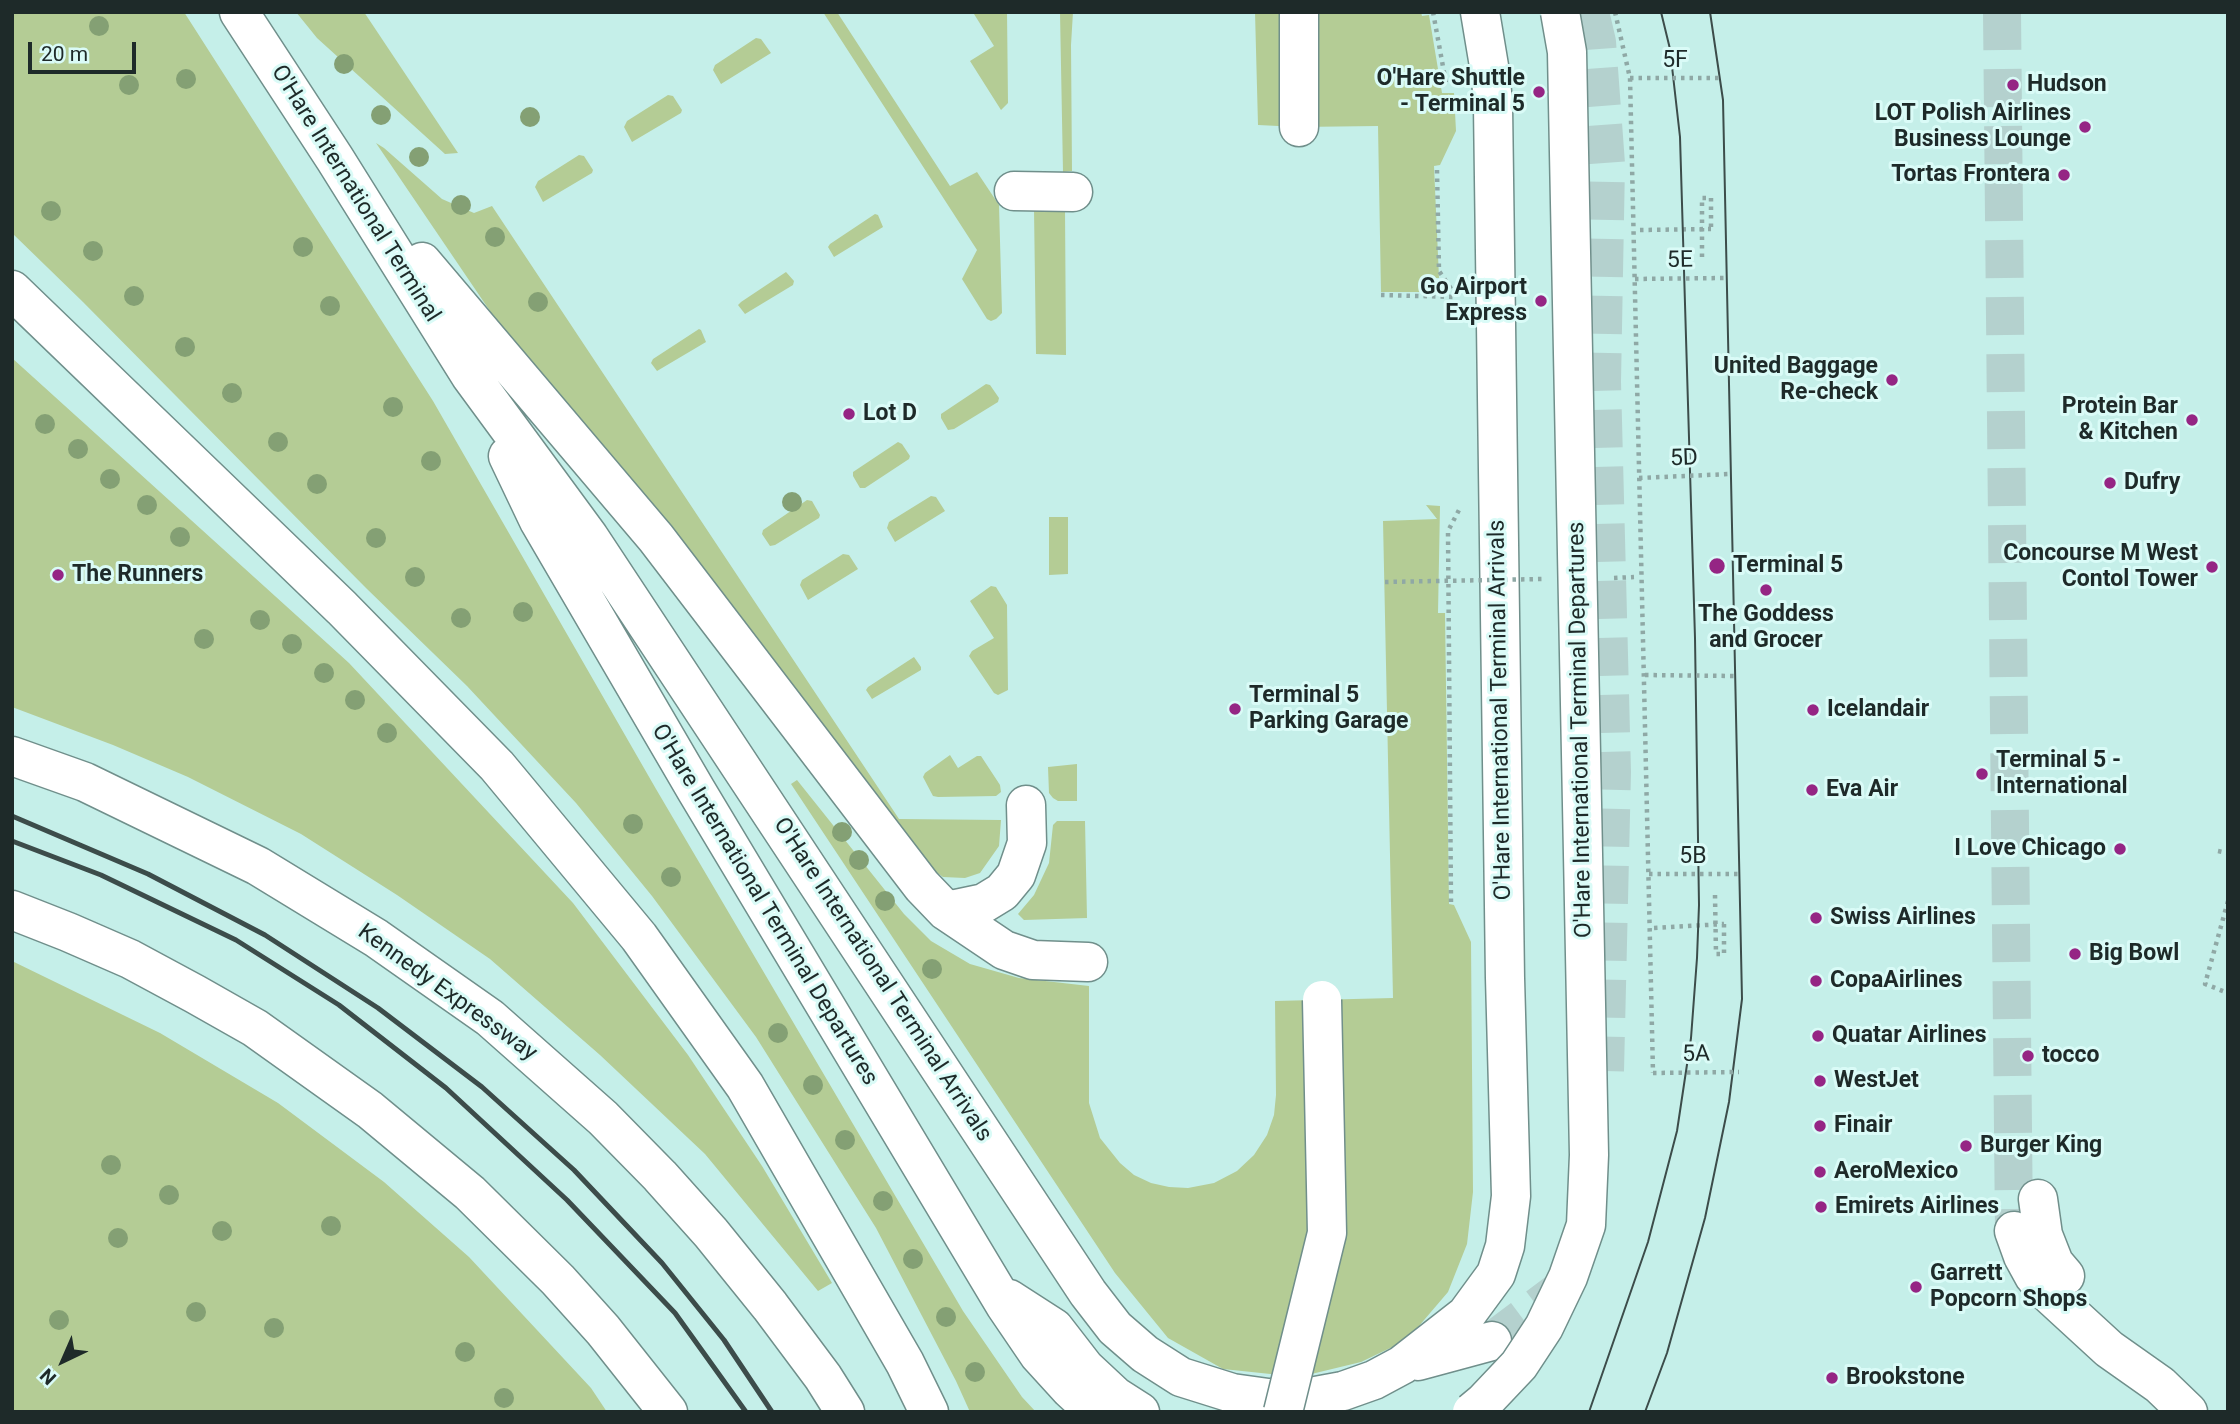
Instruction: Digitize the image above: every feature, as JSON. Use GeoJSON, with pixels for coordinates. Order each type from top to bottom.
{"type":"FeatureCollection","features":[{"type":"Feature","properties":{"kind":"main road","name":"O'Hare International Terminal"},"geometry":{"type":"LineString","coordinates":[[239,12],[470,375]]}},
{"type":"Feature","properties":{"kind":"main road"},"geometry":{"type":"LineString","coordinates":[[1299,12],[1299,127]]}},
{"type":"Feature","properties":{"kind":"main road","name":"O'Hare International Terminal Arrivals"},"geometry":{"type":"LineString","coordinates":[[470,375],[589,537],[1081,1282],[1115,1328],[1145,1354],[1181,1377],[1232,1393],[1268,1398],[1305,1398],[1343,1391],[1374,1380],[1402,1365],[1466,1315],[1496,1275],[1505,1245],[1511,1196],[1505,978],[1493,106],[1480,12]]}},
{"type":"Feature","properties":{"kind":"main road","name":"O'Hare International Terminal Departures"},"geometry":{"type":"LineString","coordinates":[[1472,1412],[1519,1365],[1544,1327],[1569,1277],[1586,1225],[1589,1155],[1567,66],[1560,12]]}},
{"type":"Feature","properties":{"kind":"main road"},"geometry":{"type":"LineString","coordinates":[[335,159],[656,538],[922,886],[946,911],[1004,950],[1032,960],[1088,962]]}},
{"type":"Feature","properties":{"kind":"main road"},"geometry":{"type":"LineString","coordinates":[[1014,191],[1073,192]]}},
{"type":"Feature","properties":{"kind":"main road"},"geometry":{"type":"LineString","coordinates":[[12,290],[342,608],[487,756],[639,937],[745,1086],[905,1363],[929,1412]]}},
{"type":"Feature","properties":{"kind":"main road","name":"O'Hare International Terminal Departures"},"geometry":{"type":"LineString","coordinates":[[470,375],[539,521],[756,892],[996,1290],[1039,1354],[1091,1410]]}},
{"type":"Feature","properties":{"kind":"main road","name":"Kennedy Expressway"},"geometry":{"type":"LineString","coordinates":[[12,756],[85,782],[258,866],[376,938],[490,1018],[594,1110],[668,1185],[770,1306],[823,1377],[845,1412]]}},
{"type":"Feature","properties":{"kind":"main road"},"geometry":{"type":"LineString","coordinates":[[946,911],[984,903],[1002,892],[1016,875],[1027,844],[1026,805]]}},
{"type":"Feature","properties":{"kind":"main road"},"geometry":{"type":"LineString","coordinates":[[12,910],[130,960],[195,994],[255,1028],[370,1110],[470,1193],[558,1280],[603,1330],[668,1412]]}},
{"type":"Feature","properties":{"kind":"main road"},"geometry":{"type":"LineString","coordinates":[[1283,1412],[1327,1233],[1322,1000]]}},
{"type":"Feature","properties":{"kind":"main road"},"geometry":{"type":"LineString","coordinates":[[2038,1199],[2043,1235],[2054,1263],[2123,1333],[2160,1385]]}},
{"type":"Feature","properties":{"kind":"main road"},"geometry":{"type":"LineString","coordinates":[[2014,1231],[2023,1256],[2048,1293],[2109,1349],[2160,1385],[2188,1412]]}},
{"type":"Feature","properties":{"kind":"main road"},"geometry":{"type":"LineString","coordinates":[[996,1290],[1054,1328],[1085,1368],[1115,1396],[1140,1412]]}},
{"type":"Feature","properties":{"kind":"main road","name":"O'Hare International Terminal Arrivals"},"geometry":{"type":"LineString","coordinates":[[1402,1365],[1492,1340]]}},
{"type":"Feature","properties":{"kind":"path"},"geometry":{"type":"LineString","coordinates":[[1433,12],[1446,82],[1452,82]]}},
{"type":"Feature","properties":{"kind":"path"},"geometry":{"type":"LineString","coordinates":[[1615,12],[1630,78],[1649,874]]}},
{"type":"Feature","properties":{"kind":"path","name":"5F"},"geometry":{"type":"LineString","coordinates":[[1630,78],[1719,78]]}},
{"type":"Feature","properties":{"kind":"path"},"geometry":{"type":"LineString","coordinates":[[1437,170],[1439,271],[1457,297],[1458,311]]}},
{"type":"Feature","properties":{"kind":"path"},"geometry":{"type":"LineString","coordinates":[[1640,230],[1711,229],[1711,198],[1702,198],[1702,257]]}},
{"type":"Feature","properties":{"kind":"path","name":"5E"},"geometry":{"type":"LineString","coordinates":[[1635,279],[1726,278]]}},
{"type":"Feature","properties":{"kind":"path"},"geometry":{"type":"LineString","coordinates":[[1381,295],[1457,297]]}},
{"type":"Feature","properties":{"kind":"path","name":"5D"},"geometry":{"type":"LineString","coordinates":[[1639,478],[1730,474]]}},
{"type":"Feature","properties":{"kind":"path"},"geometry":{"type":"LineString","coordinates":[[1451,902],[1448,531],[1462,504]]}},
{"type":"Feature","properties":{"kind":"path"},"geometry":{"type":"LineString","coordinates":[[1607,578],[1634,577]]}},
{"type":"Feature","properties":{"kind":"path"},"geometry":{"type":"LineString","coordinates":[[1385,582],[1553,579]]}},
{"type":"Feature","properties":{"kind":"path"},"geometry":{"type":"LineString","coordinates":[[1645,675],[1734,676]]}},
{"type":"Feature","properties":{"kind":"path"},"geometry":{"type":"LineString","coordinates":[[2218,851],[2228,853]]}},
{"type":"Feature","properties":{"kind":"path","name":"5B"},"geometry":{"type":"LineString","coordinates":[[1649,874],[1738,874]]}},
{"type":"Feature","properties":{"kind":"path","name":"5A"},"geometry":{"type":"LineString","coordinates":[[1649,874],[1653,1073],[1739,1072]]}},
{"type":"Feature","properties":{"kind":"path"},"geometry":{"type":"LineString","coordinates":[[1654,929],[1724,924],[1724,954],[1716,954],[1716,895]]}},
{"type":"Feature","properties":{"kind":"path"},"geometry":{"type":"LineString","coordinates":[[2228,901],[2205,984],[2228,993]]}},
{"type":"Feature","properties":{"kind":"shaded area"},"geometry":{"type":"Polygon","coordinates":[[[12,12],[2228,12],[2228,1412],[12,1412],[12,12]]]}},
{"type":"Feature","properties":{"kind":"green space"},"geometry":{"type":"Polygon","coordinates":[[[12,12],[184,12],[433,401],[656,789],[963,1311],[1022,1397],[1036,1412],[970,1412],[876,1228],[756,1037],[652,896],[576,803],[467,686],[12,233],[12,12]]]}},
{"type":"Feature","properties":{"kind":"green space"},"geometry":{"type":"Polygon","coordinates":[[[296,12],[364,12],[458,153],[445,154],[317,38],[296,12]]]}},
{"type":"Feature","properties":{"kind":"green space"},"geometry":{"type":"Polygon","coordinates":[[[823,12],[837,12],[950,186],[977,172],[999,205],[1002,313],[996,319],[987,319],[962,279],[977,250],[823,12]]]}},
{"type":"Feature","properties":{"kind":"green space"},"geometry":{"type":"Polygon","coordinates":[[[1007,12],[1008,103],[1001,110],[970,61],[994,46],[974,14],[1007,12]]]}},
{"type":"Feature","properties":{"kind":"green space"},"geometry":{"type":"Polygon","coordinates":[[[1060,12],[1073,12],[1072,171],[1063,172],[1060,12]]]}},
{"type":"Feature","properties":{"kind":"green space"},"geometry":{"type":"Polygon","coordinates":[[[1255,12],[1421,12],[1422,16],[1429,15],[1442,93],[1454,93],[1456,131],[1440,165],[1434,166],[1439,278],[1434,278],[1435,292],[1381,292],[1378,126],[1258,125],[1255,12]]]}},
{"type":"Feature","properties":{"kind":"green space"},"geometry":{"type":"Polygon","coordinates":[[[756,38],[761,39],[771,53],[721,84],[713,70],[715,65],[756,38]]]}},
{"type":"Feature","properties":{"kind":"green space"},"geometry":{"type":"Polygon","coordinates":[[[668,95],[673,96],[682,110],[681,113],[632,142],[624,127],[627,121],[668,95]]]}},
{"type":"Feature","properties":{"kind":"green space"},"geometry":{"type":"Polygon","coordinates":[[[376,143],[442,199],[474,213],[492,206],[899,819],[1001,820],[999,846],[980,873],[965,878],[943,877],[926,865],[513,345],[376,143]]]}},
{"type":"Feature","properties":{"kind":"green space"},"geometry":{"type":"Polygon","coordinates":[[[579,155],[584,156],[593,170],[592,173],[543,202],[535,187],[538,181],[579,155]]]}},
{"type":"Feature","properties":{"kind":"green space"},"geometry":{"type":"Polygon","coordinates":[[[1034,209],[1065,210],[1066,355],[1036,354],[1034,209]]]}},
{"type":"Feature","properties":{"kind":"green space"},"geometry":{"type":"Polygon","coordinates":[[[875,214],[883,227],[834,257],[828,247],[830,244],[875,214]]]}},
{"type":"Feature","properties":{"kind":"green space"},"geometry":{"type":"Polygon","coordinates":[[[786,272],[794,281],[793,285],[745,314],[738,305],[786,272]]]}},
{"type":"Feature","properties":{"kind":"green space"},"geometry":{"type":"Polygon","coordinates":[[[699,329],[706,342],[657,371],[651,363],[653,359],[699,329]]]}},
{"type":"Feature","properties":{"kind":"green space"},"geometry":{"type":"Polygon","coordinates":[[[12,358],[349,663],[573,903],[688,1055],[762,1166],[832,1283],[818,1291],[705,1154],[600,1055],[490,959],[301,834],[188,777],[12,707],[12,358]]]}},
{"type":"Feature","properties":{"kind":"green space"},"geometry":{"type":"Polygon","coordinates":[[[986,384],[990,385],[999,398],[998,402],[948,430],[941,414],[986,384]]]}},
{"type":"Feature","properties":{"kind":"green space"},"geometry":{"type":"Polygon","coordinates":[[[898,442],[910,456],[909,459],[865,488],[860,488],[853,472],[898,442]]]}},
{"type":"Feature","properties":{"kind":"green space"},"geometry":{"type":"Polygon","coordinates":[[[931,496],[936,497],[945,511],[895,542],[887,528],[889,522],[931,496]]]}},
{"type":"Feature","properties":{"kind":"green space"},"geometry":{"type":"Polygon","coordinates":[[[807,500],[812,501],[819,518],[770,546],[762,534],[763,530],[807,500]]]}},
{"type":"Feature","properties":{"kind":"green space"},"geometry":{"type":"Polygon","coordinates":[[[1426,505],[1440,506],[1438,613],[1445,613],[1449,904],[1454,905],[1471,942],[1473,1192],[1467,1244],[1448,1292],[1407,1340],[1361,1362],[1299,1377],[1223,1369],[1168,1338],[1115,1273],[791,784],[797,780],[904,914],[931,941],[970,964],[1019,978],[1089,986],[1089,1103],[1100,1138],[1120,1163],[1134,1175],[1151,1183],[1188,1188],[1214,1183],[1237,1171],[1254,1155],[1267,1135],[1274,1115],[1275,1001],[1393,998],[1383,521],[1437,519],[1426,505]]]}},
{"type":"Feature","properties":{"kind":"green space"},"geometry":{"type":"Polygon","coordinates":[[[1049,517],[1068,517],[1068,574],[1049,575],[1049,517]]]}},
{"type":"Feature","properties":{"kind":"green space"},"geometry":{"type":"Polygon","coordinates":[[[843,554],[849,555],[858,569],[808,600],[800,585],[802,580],[843,554]]]}},
{"type":"Feature","properties":{"kind":"green space"},"geometry":{"type":"Polygon","coordinates":[[[991,586],[996,587],[1007,605],[1008,690],[998,695],[969,656],[972,651],[994,638],[970,601],[991,586]]]}},
{"type":"Feature","properties":{"kind":"green space"},"geometry":{"type":"Polygon","coordinates":[[[914,657],[921,670],[872,699],[866,690],[868,687],[914,657]]]}},
{"type":"Feature","properties":{"kind":"green space"},"geometry":{"type":"Polygon","coordinates":[[[950,755],[958,768],[981,756],[1000,785],[1001,792],[996,796],[933,796],[923,777],[950,755]]]}},
{"type":"Feature","properties":{"kind":"green space"},"geometry":{"type":"Polygon","coordinates":[[[1077,764],[1077,801],[1058,801],[1053,798],[1049,793],[1048,767],[1077,764]]]}},
{"type":"Feature","properties":{"kind":"green space"},"geometry":{"type":"Polygon","coordinates":[[[1057,821],[1085,821],[1087,918],[1024,920],[1018,914],[1034,895],[1049,863],[1053,825],[1057,821]]]}},
{"type":"Feature","properties":{"kind":"green space"},"geometry":{"type":"Polygon","coordinates":[[[12,961],[160,1033],[278,1103],[384,1182],[469,1257],[591,1388],[607,1412],[12,1412],[12,961]]]}},
{"type":"Feature","properties":{"kind":"tunnel"},"geometry":{"type":"LineString","coordinates":[[1590,12],[1597,42],[1606,164],[1602,382],[1612,772],[1605,1071]]}},
{"type":"Feature","properties":{"kind":"tunnel"},"geometry":{"type":"LineString","coordinates":[[2002,12],[2014,1231]]}},
{"type":"Feature","properties":{"kind":"tunnel"},"geometry":{"type":"LineString","coordinates":[[1492,1341],[1572,1281]]}},
{"type":"Feature","properties":{"kind":"tram line"},"geometry":{"type":"LineString","coordinates":[[1589,1412],[1648,1242],[1677,1131],[1691,1038],[1697,958],[1699,905],[1695,638],[1680,137],[1670,49],[1661,12]]}},
{"type":"Feature","properties":{"kind":"tram line"},"geometry":{"type":"LineString","coordinates":[[1645,1412],[1667,1353],[1705,1218],[1729,1102],[1742,999],[1723,100],[1710,12]]}},
{"type":"Feature","properties":{"kind":"railway"},"geometry":{"type":"LineString","coordinates":[[12,816],[148,874],[265,935],[378,1008],[482,1087],[574,1170],[662,1263],[724,1340],[772,1412]]}},
{"type":"Feature","properties":{"kind":"railway"},"geometry":{"type":"LineString","coordinates":[[12,841],[101,875],[236,940],[339,1005],[446,1088],[567,1200],[675,1313],[746,1412]]}},
{"type":"Feature","properties":{"kind":"place","name":"Hudson"},"geometry":{"type":"Point","coordinates":[2013,85]}},
{"type":"Feature","properties":{"kind":"place","name":"O'Hare Shuttle - Terminal 5"},"geometry":{"type":"Point","coordinates":[1539,92]}},
{"type":"Feature","properties":{"kind":"place","name":"LOT Polish Airlines Business Lounge"},"geometry":{"type":"Point","coordinates":[2085,127]}},
{"type":"Feature","properties":{"kind":"place","name":"Tortas Frontera"},"geometry":{"type":"Point","coordinates":[2064,175]}},
{"type":"Feature","properties":{"kind":"place","name":"Go Airport Express"},"geometry":{"type":"Point","coordinates":[1541,301]}},
{"type":"Feature","properties":{"kind":"place","name":"United Baggage Re-check"},"geometry":{"type":"Point","coordinates":[1892,380]}},
{"type":"Feature","properties":{"kind":"place","name":"Lot D"},"geometry":{"type":"Point","coordinates":[849,414]}},
{"type":"Feature","properties":{"kind":"place","name":"Protein Bar & Kitchen"},"geometry":{"type":"Point","coordinates":[2192,420]}},
{"type":"Feature","properties":{"kind":"place","name":"Dufry"},"geometry":{"type":"Point","coordinates":[2110,483]}},
{"type":"Feature","properties":{"kind":"place","name":"Terminal 5"},"geometry":{"type":"Point","coordinates":[1717,566]}},
{"type":"Feature","properties":{"kind":"place","name":"Concourse M West Contol Tower"},"geometry":{"type":"Point","coordinates":[2212,567]}},
{"type":"Feature","properties":{"kind":"place","name":"The Runners"},"geometry":{"type":"Point","coordinates":[58,575]}},
{"type":"Feature","properties":{"kind":"place","name":"The Goddess and Grocer"},"geometry":{"type":"Point","coordinates":[1766,590]}},
{"type":"Feature","properties":{"kind":"place","name":"Terminal 5 Parking Garage"},"geometry":{"type":"Point","coordinates":[1235,709]}},
{"type":"Feature","properties":{"kind":"place","name":"Icelandair"},"geometry":{"type":"Point","coordinates":[1813,710]}},
{"type":"Feature","properties":{"kind":"place","name":"Terminal 5 - International"},"geometry":{"type":"Point","coordinates":[1982,774]}},
{"type":"Feature","properties":{"kind":"place","name":"Eva Air"},"geometry":{"type":"Point","coordinates":[1812,790]}},
{"type":"Feature","properties":{"kind":"place","name":"I Love Chicago"},"geometry":{"type":"Point","coordinates":[2120,849]}},
{"type":"Feature","properties":{"kind":"place","name":"Swiss Airlines"},"geometry":{"type":"Point","coordinates":[1816,918]}},
{"type":"Feature","properties":{"kind":"place","name":"Big Bowl"},"geometry":{"type":"Point","coordinates":[2075,954]}},
{"type":"Feature","properties":{"kind":"place","name":"CopaAirlines"},"geometry":{"type":"Point","coordinates":[1816,981]}},
{"type":"Feature","properties":{"kind":"place","name":"Quatar Airlines"},"geometry":{"type":"Point","coordinates":[1818,1036]}},
{"type":"Feature","properties":{"kind":"place","name":"tocco"},"geometry":{"type":"Point","coordinates":[2028,1056]}},
{"type":"Feature","properties":{"kind":"place","name":"WestJet"},"geometry":{"type":"Point","coordinates":[1820,1081]}},
{"type":"Feature","properties":{"kind":"place","name":"Finair"},"geometry":{"type":"Point","coordinates":[1820,1126]}},
{"type":"Feature","properties":{"kind":"place","name":"Burger King"},"geometry":{"type":"Point","coordinates":[1966,1146]}},
{"type":"Feature","properties":{"kind":"place","name":"AeroMexico"},"geometry":{"type":"Point","coordinates":[1820,1172]}},
{"type":"Feature","properties":{"kind":"place","name":"Emirets Airlines"},"geometry":{"type":"Point","coordinates":[1821,1207]}},
{"type":"Feature","properties":{"kind":"place","name":"Garrett Popcorn Shops"},"geometry":{"type":"Point","coordinates":[1916,1287]}},
{"type":"Feature","properties":{"kind":"place","name":"Brookstone"},"geometry":{"type":"Point","coordinates":[1832,1378]}}]}
